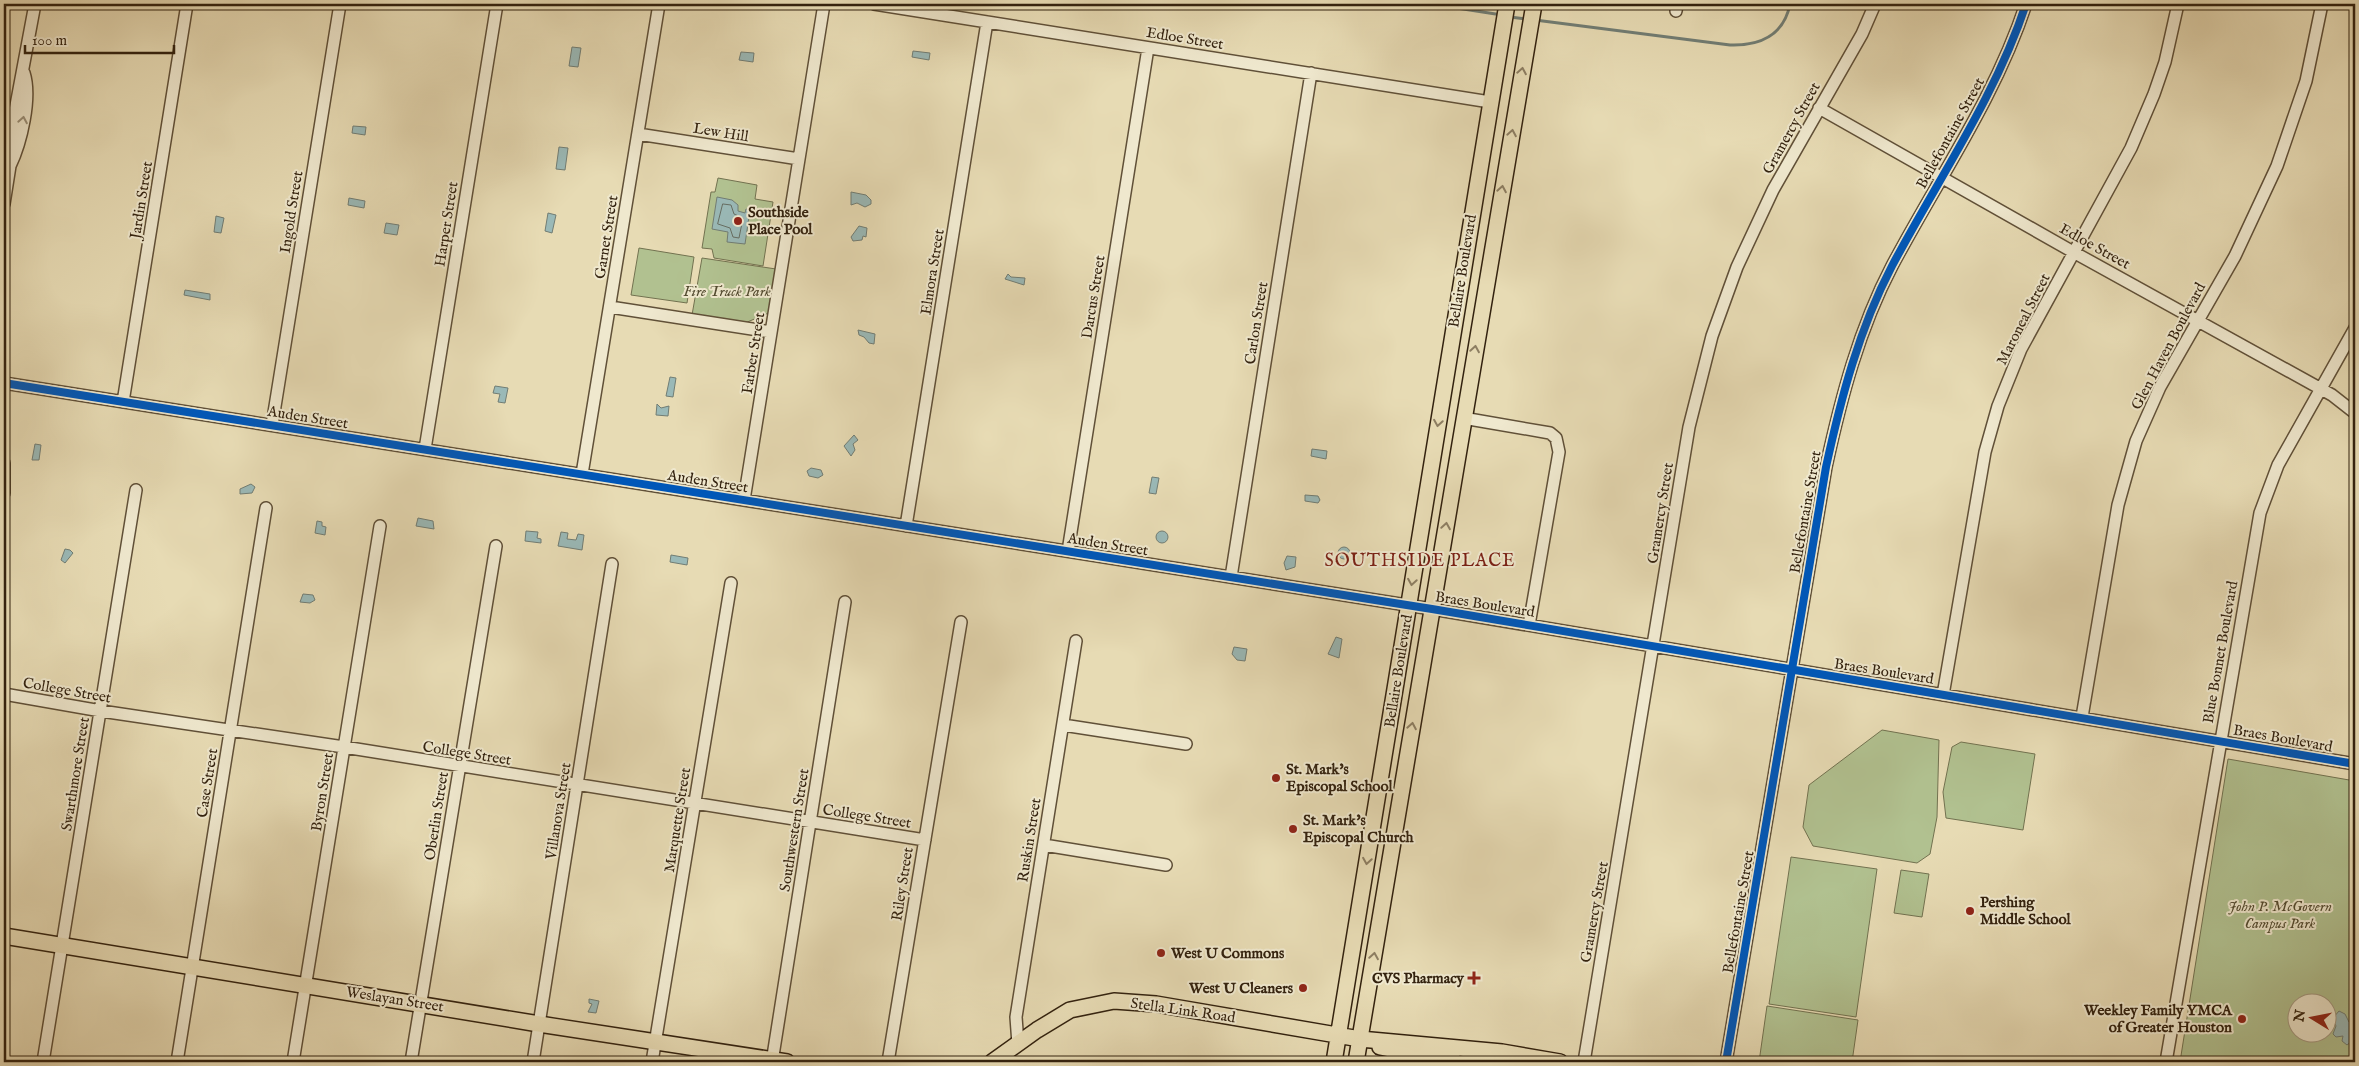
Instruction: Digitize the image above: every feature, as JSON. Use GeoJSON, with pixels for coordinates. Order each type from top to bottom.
{"type":"FeatureCollection","features":[{"type":"Feature","properties":{"kind":"main road","name":"Bellaire Boulevard"},"geometry":{"type":"LineString","coordinates":[[1334,1062],[1507,4]]}},
{"type":"Feature","properties":{"kind":"main road","name":"Bellaire Boulevard"},"geometry":{"type":"LineString","coordinates":[[1356,1062],[1534,4]]}},
{"type":"Feature","properties":{"kind":"main road"},"geometry":{"type":"LineString","coordinates":[[1490,102],[1516,107]]}},
{"type":"Feature","properties":{"kind":"main road"},"geometry":{"type":"LineString","coordinates":[[1470,227],[1495,231]]}},
{"type":"Feature","properties":{"kind":"main road"},"geometry":{"type":"LineString","coordinates":[[1446,374],[1470,378]]}},
{"type":"Feature","properties":{"kind":"main road"},"geometry":{"type":"LineString","coordinates":[[1381,771],[1404,774]]}},
{"type":"Feature","properties":{"kind":"main road"},"geometry":{"type":"LineString","coordinates":[[1356,925],[1378,929]]}},
{"type":"Feature","properties":{"kind":"main road","name":"Weslayan Street"},"geometry":{"type":"LineString","coordinates":[[4,936],[777,1061]]}},
{"type":"Feature","properties":{"kind":"main road","name":"Stella Link Road"},"geometry":{"type":"LineString","coordinates":[[992,1062],[1037,1030],[1070,1010],[1114,1001],[1156,1004],[1360,1039],[1501,1057],[1560,1062]]}},
{"type":"Feature","properties":{"kind":"main road","name":"Stella Link Road"},"geometry":{"type":"LineString","coordinates":[[1360,1039],[1381,1048],[1456,1062]]}},
{"type":"Feature","properties":{"kind":"street"},"geometry":{"type":"LineString","coordinates":[[4,204],[10,166],[8,148],[18,88],[24,74],[35,4]]}},
{"type":"Feature","properties":{"kind":"street","name":"Jardin Street"},"geometry":{"type":"LineString","coordinates":[[123,402],[187,4]]}},
{"type":"Feature","properties":{"kind":"street","name":"Ingold Street"},"geometry":{"type":"LineString","coordinates":[[272,425],[340,4]]}},
{"type":"Feature","properties":{"kind":"street","name":"Harper Street"},"geometry":{"type":"LineString","coordinates":[[425,450],[497,4]]}},
{"type":"Feature","properties":{"kind":"street","name":"Garnet Street"},"geometry":{"type":"LineString","coordinates":[[582,474],[659,4]]}},
{"type":"Feature","properties":{"kind":"street","name":"Farber Street"},"geometry":{"type":"LineString","coordinates":[[744,500],[824,4]]}},
{"type":"Feature","properties":{"kind":"street","name":"Edloe Street"},"geometry":{"type":"LineString","coordinates":[[874,4],[1490,102]]}},
{"type":"Feature","properties":{"kind":"street","name":"Gramercy Street"},"geometry":{"type":"LineString","coordinates":[[1584,1062],[1689,427],[1712,336],[1741,258],[1773,190],[1862,34],[1875,4]]}},
{"type":"Feature","properties":{"kind":"street","name":"Bellefontaine Street"},"geometry":{"type":"LineString","coordinates":[[1726,1062],[1826,467],[1840,405],[1853,362],[1878,298],[1892,268],[2004,63],[2026,4]]}},
{"type":"Feature","properties":{"kind":"street","name":"Maroneal Street"},"geometry":{"type":"LineString","coordinates":[[1943,695],[1985,452],[1998,406],[2021,349],[2131,148],[2154,94],[2165,62],[2178,4]]}},
{"type":"Feature","properties":{"kind":"street","name":"Glen Haven Boulevard"},"geometry":{"type":"LineString","coordinates":[[2082,717],[2118,505],[2136,441],[2160,387],[2235,256],[2278,166],[2306,82],[2322,4]]}},
{"type":"Feature","properties":{"kind":"street","name":"Elmora Street"},"geometry":{"type":"LineString","coordinates":[[906,526],[987,22]]}},
{"type":"Feature","properties":{"kind":"street","name":"Darcus Street"},"geometry":{"type":"LineString","coordinates":[[1068,552],[1148,48]]}},
{"type":"Feature","properties":{"kind":"street","name":"Carlon Street"},"geometry":{"type":"LineString","coordinates":[[1231,577],[1311,73]]}},
{"type":"Feature","properties":{"kind":"street","name":"Edloe Street"},"geometry":{"type":"LineString","coordinates":[[1820,108],[2075,253],[2321,389],[2355,412]]}},
{"type":"Feature","properties":{"kind":"street","name":"Lew Hill"},"geometry":{"type":"LineString","coordinates":[[638,134],[799,159]]}},
{"type":"Feature","properties":{"kind":"street"},"geometry":{"type":"LineString","coordinates":[[610,307],[771,332]]}},
{"type":"Feature","properties":{"kind":"street","name":"Blue Bonnet Boulevard"},"geometry":{"type":"LineString","coordinates":[[2166,1062],[2260,513],[2278,465],[2355,328]]}},
{"type":"Feature","properties":{"kind":"street","name":"Auden Street"},"geometry":{"type":"LineString","coordinates":[[4,383],[1408,606]]}},
{"type":"Feature","properties":{"kind":"street"},"geometry":{"type":"LineString","coordinates":[[1463,418],[1550,433],[1559,444],[1560,452],[1529,625]]}},
{"type":"Feature","properties":{"kind":"street"},"geometry":{"type":"LineString","coordinates":[[4,463],[4,493]]}},
{"type":"Feature","properties":{"kind":"street","name":"Swarthmore Street"},"geometry":{"type":"LineString","coordinates":[[43,1062],[136,490]]}},
{"type":"Feature","properties":{"kind":"street","name":"Case Street"},"geometry":{"type":"LineString","coordinates":[[177,1062],[266,508]]}},
{"type":"Feature","properties":{"kind":"street","name":"Byron Street"},"geometry":{"type":"LineString","coordinates":[[293,1062],[380,526]]}},
{"type":"Feature","properties":{"kind":"street","name":"Oberlin Street"},"geometry":{"type":"LineString","coordinates":[[411,1062],[496,546]]}},
{"type":"Feature","properties":{"kind":"street","name":"Villanova Street"},"geometry":{"type":"LineString","coordinates":[[533,1062],[612,564]]}},
{"type":"Feature","properties":{"kind":"street","name":"Marquette Street"},"geometry":{"type":"LineString","coordinates":[[652,1062],[731,583]]}},
{"type":"Feature","properties":{"kind":"street","name":"Southwestern Street"},"geometry":{"type":"LineString","coordinates":[[777,1061],[810,822],[845,602]]}},
{"type":"Feature","properties":{"kind":"street","name":"Braes Boulevard"},"geometry":{"type":"LineString","coordinates":[[1408,606],[2355,764]]}},
{"type":"Feature","properties":{"kind":"street","name":"Riley Street"},"geometry":{"type":"LineString","coordinates":[[888,1062],[961,622]]}},
{"type":"Feature","properties":{"kind":"street","name":"Ruskin Street"},"geometry":{"type":"LineString","coordinates":[[1018,1044],[1016,1016],[1076,641]]}},
{"type":"Feature","properties":{"kind":"street","name":"College Street"},"geometry":{"type":"LineString","coordinates":[[4,694],[101,712],[230,729],[577,786],[925,840]]}},
{"type":"Feature","properties":{"kind":"street"},"geometry":{"type":"LineString","coordinates":[[1063,724],[1186,744]]}},
{"type":"Feature","properties":{"kind":"street"},"geometry":{"type":"LineString","coordinates":[[1044,845],[1166,865]]}},
{"type":"Feature","properties":{"kind":"green space","name":"Southside Place Pool"},"geometry":{"type":"Polygon","coordinates":[[[718,178],[757,185],[755,199],[773,202],[763,266],[714,258],[712,249],[702,248],[711,192],[715,192],[718,178]]]}},
{"type":"Feature","properties":{"kind":"green space"},"geometry":{"type":"Polygon","coordinates":[[[639,248],[694,257],[687,303],[631,295],[639,248]]]}},
{"type":"Feature","properties":{"kind":"green space","name":"Fire Truck Park"},"geometry":{"type":"Polygon","coordinates":[[[702,258],[776,269],[771,312],[745,323],[692,315],[702,258]]]}},
{"type":"Feature","properties":{"kind":"green space"},"geometry":{"type":"Polygon","coordinates":[[[1882,730],[1939,740],[1937,817],[1930,854],[1917,863],[1813,846],[1803,827],[1809,785],[1882,730]]]}},
{"type":"Feature","properties":{"kind":"green space"},"geometry":{"type":"Polygon","coordinates":[[[1961,742],[2035,754],[2023,830],[1946,818],[1943,792],[1952,747],[1961,742]]]}},
{"type":"Feature","properties":{"kind":"green space","name":"John P. McGovern Campus Park"},"geometry":{"type":"Polygon","coordinates":[[[2228,759],[2355,781],[2355,1062],[2180,1062],[2228,759]]]}},
{"type":"Feature","properties":{"kind":"green space"},"geometry":{"type":"Polygon","coordinates":[[[1791,857],[1877,869],[1856,1017],[1769,1004],[1791,857]]]}},
{"type":"Feature","properties":{"kind":"green space"},"geometry":{"type":"Polygon","coordinates":[[[1901,870],[1929,874],[1922,917],[1894,913],[1901,870]]]}},
{"type":"Feature","properties":{"kind":"green space"},"geometry":{"type":"Polygon","coordinates":[[[1767,1006],[1858,1020],[1852,1062],[1759,1062],[1767,1006]]]}},
{"type":"Feature","properties":{"kind":"water"},"geometry":{"type":"Polygon","coordinates":[[[572,47],[581,48],[578,67],[569,66],[572,47]]]}},
{"type":"Feature","properties":{"kind":"water"},"geometry":{"type":"Polygon","coordinates":[[[913,51],[930,53],[929,60],[912,57],[913,51]]]}},
{"type":"Feature","properties":{"kind":"water"},"geometry":{"type":"Polygon","coordinates":[[[741,52],[754,53],[753,62],[739,60],[741,52]]]}},
{"type":"Feature","properties":{"kind":"water"},"geometry":{"type":"Polygon","coordinates":[[[353,126],[366,127],[365,135],[352,133],[353,126]]]}},
{"type":"Feature","properties":{"kind":"water"},"geometry":{"type":"Polygon","coordinates":[[[559,147],[568,148],[565,170],[556,169],[559,147]]]}},
{"type":"Feature","properties":{"kind":"water"},"geometry":{"type":"Polygon","coordinates":[[[851,192],[866,195],[871,200],[871,204],[865,207],[857,203],[851,205],[851,192]]]}},
{"type":"Feature","properties":{"kind":"water"},"geometry":{"type":"Polygon","coordinates":[[[717,197],[732,200],[738,205],[738,211],[745,213],[746,209],[750,210],[745,244],[727,242],[728,232],[712,229],[717,197]]]}},
{"type":"Feature","properties":{"kind":"water"},"geometry":{"type":"Polygon","coordinates":[[[349,198],[365,201],[364,208],[348,205],[349,198]]]}},
{"type":"Feature","properties":{"kind":"water"},"geometry":{"type":"Polygon","coordinates":[[[548,213],[556,215],[552,233],[545,231],[548,213]]]}},
{"type":"Feature","properties":{"kind":"water"},"geometry":{"type":"Polygon","coordinates":[[[216,216],[224,218],[221,233],[214,232],[216,216]]]}},
{"type":"Feature","properties":{"kind":"water"},"geometry":{"type":"Polygon","coordinates":[[[386,223],[399,225],[397,235],[384,233],[386,223]]]}},
{"type":"Feature","properties":{"kind":"water"},"geometry":{"type":"Polygon","coordinates":[[[859,226],[867,228],[866,237],[863,236],[862,240],[853,241],[851,237],[859,226]]]}},
{"type":"Feature","properties":{"kind":"water"},"geometry":{"type":"Polygon","coordinates":[[[1008,274],[1011,277],[1025,278],[1024,285],[1005,279],[1008,274]]]}},
{"type":"Feature","properties":{"kind":"water"},"geometry":{"type":"Polygon","coordinates":[[[185,290],[210,294],[210,300],[184,295],[185,290]]]}},
{"type":"Feature","properties":{"kind":"water"},"geometry":{"type":"Polygon","coordinates":[[[858,330],[875,334],[874,344],[869,343],[864,337],[859,335],[858,330]]]}},
{"type":"Feature","properties":{"kind":"water"},"geometry":{"type":"Polygon","coordinates":[[[670,377],[676,378],[673,397],[666,396],[670,377]]]}},
{"type":"Feature","properties":{"kind":"water"},"geometry":{"type":"Polygon","coordinates":[[[495,386],[508,388],[505,403],[498,402],[500,394],[493,393],[495,386]]]}},
{"type":"Feature","properties":{"kind":"water"},"geometry":{"type":"Polygon","coordinates":[[[657,404],[661,408],[669,406],[668,416],[656,415],[657,404]]]}},
{"type":"Feature","properties":{"kind":"water"},"geometry":{"type":"Polygon","coordinates":[[[854,435],[858,440],[853,444],[855,450],[851,456],[844,446],[854,435]]]}},
{"type":"Feature","properties":{"kind":"water"},"geometry":{"type":"Polygon","coordinates":[[[35,444],[41,445],[39,460],[32,460],[35,444]]]}},
{"type":"Feature","properties":{"kind":"water"},"geometry":{"type":"Polygon","coordinates":[[[1312,449],[1327,451],[1326,459],[1311,456],[1312,449]]]}},
{"type":"Feature","properties":{"kind":"water"},"geometry":{"type":"Polygon","coordinates":[[[811,468],[821,470],[823,475],[818,478],[809,476],[807,471],[811,468]]]}},
{"type":"Feature","properties":{"kind":"water"},"geometry":{"type":"Polygon","coordinates":[[[1152,477],[1159,478],[1156,494],[1149,493],[1152,477]]]}},
{"type":"Feature","properties":{"kind":"water"},"geometry":{"type":"Polygon","coordinates":[[[251,484],[255,487],[252,493],[240,494],[240,489],[251,484]]]}},
{"type":"Feature","properties":{"kind":"water"},"geometry":{"type":"Polygon","coordinates":[[[1305,495],[1318,496],[1320,500],[1318,503],[1305,501],[1305,495]]]}},
{"type":"Feature","properties":{"kind":"water"},"geometry":{"type":"Polygon","coordinates":[[[418,518],[433,521],[434,529],[416,526],[418,518]]]}},
{"type":"Feature","properties":{"kind":"water"},"geometry":{"type":"Polygon","coordinates":[[[317,521],[322,522],[322,526],[326,527],[325,535],[315,533],[317,521]]]}},
{"type":"Feature","properties":{"kind":"water"},"geometry":{"type":"Polygon","coordinates":[[[526,531],[538,532],[537,538],[541,539],[541,543],[525,541],[526,531]]]}},
{"type":"Feature","properties":{"kind":"water"},"geometry":{"type":"Polygon","coordinates":[[[1164,531],[1167,532],[1167,542],[1160,543],[1157,542],[1156,535],[1157,532],[1164,531]]]}},
{"type":"Feature","properties":{"kind":"water"},"geometry":{"type":"Polygon","coordinates":[[[561,532],[568,533],[567,539],[576,540],[578,534],[584,535],[582,550],[558,546],[561,532]]]}},
{"type":"Feature","properties":{"kind":"water"},"geometry":{"type":"Polygon","coordinates":[[[1342,547],[1346,547],[1350,553],[1346,559],[1342,559],[1338,555],[1338,551],[1342,547]]]}},
{"type":"Feature","properties":{"kind":"water"},"geometry":{"type":"Polygon","coordinates":[[[65,549],[73,553],[65,563],[61,560],[65,549]]]}},
{"type":"Feature","properties":{"kind":"water"},"geometry":{"type":"Polygon","coordinates":[[[671,555],[688,558],[687,565],[670,562],[671,555]]]}},
{"type":"Feature","properties":{"kind":"water"},"geometry":{"type":"Polygon","coordinates":[[[1287,556],[1296,557],[1295,567],[1286,570],[1284,563],[1287,556]]]}},
{"type":"Feature","properties":{"kind":"water"},"geometry":{"type":"Polygon","coordinates":[[[303,594],[313,595],[315,600],[310,603],[300,602],[303,594]]]}},
{"type":"Feature","properties":{"kind":"water"},"geometry":{"type":"Polygon","coordinates":[[[1336,637],[1342,639],[1339,658],[1328,654],[1336,637]]]}},
{"type":"Feature","properties":{"kind":"water"},"geometry":{"type":"Polygon","coordinates":[[[1234,647],[1247,649],[1245,661],[1237,660],[1232,654],[1234,647]]]}},
{"type":"Feature","properties":{"kind":"water"},"geometry":{"type":"Polygon","coordinates":[[[589,999],[599,1001],[596,1013],[588,1012],[592,1004],[589,1003],[589,999]]]}},
{"type":"Feature","properties":{"kind":"water"},"geometry":{"type":"Polygon","coordinates":[[[2339,1011],[2345,1014],[2349,1022],[2355,1018],[2355,1042],[2352,1041],[2347,1045],[2342,1041],[2343,1036],[2336,1037],[2336,1014],[2339,1011]]]}},
{"type":"Feature","properties":{"kind":"waterway"},"geometry":{"type":"LineString","coordinates":[[1431,4],[1502,15]]}},
{"type":"Feature","properties":{"kind":"waterway"},"geometry":{"type":"LineString","coordinates":[[1535,20],[1741,45],[1761,41],[1776,31],[1787,15],[1790,4]]}},
{"type":"Feature","properties":{"kind":"waterway"},"geometry":{"type":"LineString","coordinates":[[1510,17],[1526,19]]}},
{"type":"Feature","properties":{"kind":"cycle path"},"geometry":{"type":"LineString","coordinates":[[1726,1062],[1826,467],[1852,364],[1880,290],[1982,105],[2013,39],[2026,4]]}},
{"type":"Feature","properties":{"kind":"cycle path"},"geometry":{"type":"LineString","coordinates":[[4,383],[1432,609],[2355,764]]}},
{"type":"Feature","properties":{"kind":"place","name":"Southside Place Pool"},"geometry":{"type":"Point","coordinates":[738,221]}},
{"type":"Feature","properties":{"kind":"place","name":"St. Mark's Episcopal School"},"geometry":{"type":"Point","coordinates":[1276,778]}},
{"type":"Feature","properties":{"kind":"place","name":"St. Mark's Episcopal Church"},"geometry":{"type":"Point","coordinates":[1293,829]}},
{"type":"Feature","properties":{"kind":"place","name":"Pershing Middle School"},"geometry":{"type":"Point","coordinates":[1970,911]}},
{"type":"Feature","properties":{"kind":"place","name":"West U Commons"},"geometry":{"type":"Point","coordinates":[1161,953]}},
{"type":"Feature","properties":{"kind":"place","name":"CVS Pharmacy"},"geometry":{"type":"Point","coordinates":[1474,978]}},
{"type":"Feature","properties":{"kind":"place","name":"West U Cleaners"},"geometry":{"type":"Point","coordinates":[1303,988]}},
{"type":"Feature","properties":{"kind":"place","name":"Weekley Family YMCA of Greater Houston"},"geometry":{"type":"Point","coordinates":[2242,1019]}},
{"type":"Feature","properties":{"kind":"district","name":"SOUTHSIDE PLACE"},"geometry":{"type":"Point","coordinates":[1420,560]}}]}
